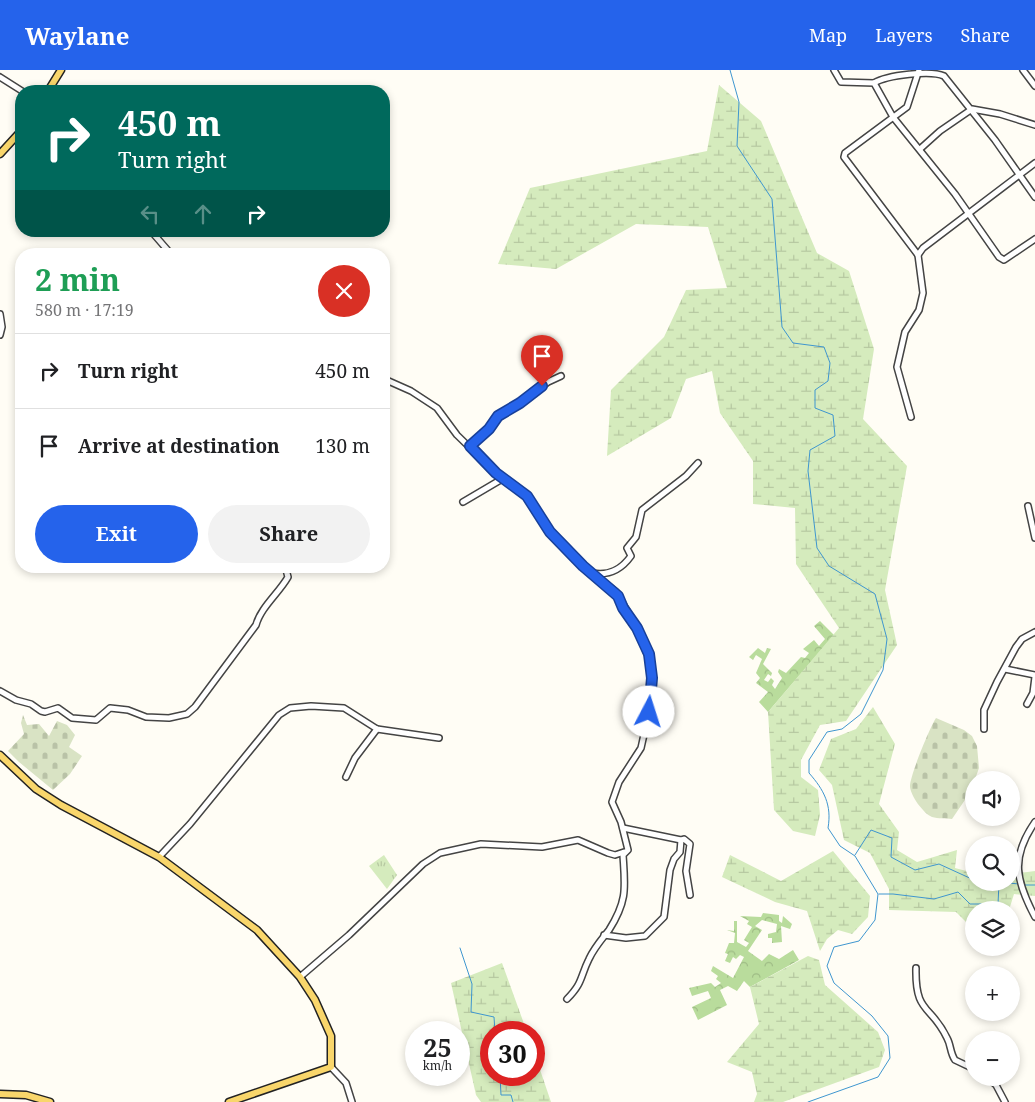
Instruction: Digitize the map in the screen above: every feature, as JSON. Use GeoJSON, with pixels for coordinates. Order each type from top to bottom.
{"type":"FeatureCollection","features":[{"type":"Feature","properties":{"kind":"main road"},"geometry":{"type":"LineString","coordinates":[[52,85],[61,70]]}},
{"type":"Feature","properties":{"kind":"main road"},"geometry":{"type":"LineString","coordinates":[[0,154],[15,137]]}},
{"type":"Feature","properties":{"kind":"main road"},"geometry":{"type":"LineString","coordinates":[[0,755],[36,789],[159,857],[257,930],[300,977],[315,1000],[331,1036],[331,1067],[229,1102]]}},
{"type":"Feature","properties":{"kind":"main road"},"geometry":{"type":"LineString","coordinates":[[0,1094],[26,1095],[50,1102]]}},
{"type":"Feature","properties":{"kind":"street"},"geometry":{"type":"LineString","coordinates":[[834,70],[841,82],[874,84],[882,78],[918,72],[932,72],[944,76],[972,108],[1035,197]]}},
{"type":"Feature","properties":{"kind":"street"},"geometry":{"type":"LineString","coordinates":[[1023,70],[1035,86]]}},
{"type":"Feature","properties":{"kind":"street"},"geometry":{"type":"LineString","coordinates":[[912,417],[897,367],[905,332],[919,310],[923,293],[918,255],[844,157],[845,153],[907,108],[918,72]]}},
{"type":"Feature","properties":{"kind":"street"},"geometry":{"type":"LineString","coordinates":[[0,77],[15,87]]}},
{"type":"Feature","properties":{"kind":"street"},"geometry":{"type":"LineString","coordinates":[[874,84],[893,117],[920,149],[969,214],[999,258],[1004,260],[1035,239]]}},
{"type":"Feature","properties":{"kind":"street"},"geometry":{"type":"LineString","coordinates":[[920,149],[940,131],[972,108],[1000,114],[1035,125]]}},
{"type":"Feature","properties":{"kind":"street"},"geometry":{"type":"LineString","coordinates":[[918,255],[923,248],[1035,163]]}},
{"type":"Feature","properties":{"kind":"street"},"geometry":{"type":"LineString","coordinates":[[156,237],[166,248]]}},
{"type":"Feature","properties":{"kind":"street"},"geometry":{"type":"LineString","coordinates":[[0,314],[2,326],[0,335]]}},
{"type":"Feature","properties":{"kind":"street"},"geometry":{"type":"LineString","coordinates":[[470,446],[489,429],[498,416],[520,403],[548,382],[561,376]]}},
{"type":"Feature","properties":{"kind":"street"},"geometry":{"type":"LineString","coordinates":[[390,382],[411,391],[437,408],[457,435],[502,479],[527,496],[546,528],[590,572],[618,596],[623,608],[640,633],[650,661],[650,702],[643,742],[637,756],[619,782],[613,796],[612,806],[623,828],[628,850]]}},
{"type":"Feature","properties":{"kind":"street"},"geometry":{"type":"LineString","coordinates":[[590,572],[609,574],[627,562],[631,556],[627,548],[636,537],[642,510],[686,476],[698,463]]}},
{"type":"Feature","properties":{"kind":"street"},"geometry":{"type":"LineString","coordinates":[[464,502],[502,479]]}},
{"type":"Feature","properties":{"kind":"street"},"geometry":{"type":"LineString","coordinates":[[1028,506],[1035,538]]}},
{"type":"Feature","properties":{"kind":"street"},"geometry":{"type":"LineString","coordinates":[[0,691],[45,712],[58,708],[72,718],[96,720],[110,708],[128,710],[146,717],[169,718],[187,714],[207,691],[227,661],[256,625],[258,616],[283,587],[288,577],[287,573]]}},
{"type":"Feature","properties":{"kind":"street"},"geometry":{"type":"LineString","coordinates":[[984,729],[984,710],[1005,669],[1022,639],[1035,632]]}},
{"type":"Feature","properties":{"kind":"street"},"geometry":{"type":"LineString","coordinates":[[1005,669],[1035,676],[1033,694],[1028,704]]}},
{"type":"Feature","properties":{"kind":"street"},"geometry":{"type":"LineString","coordinates":[[159,857],[190,824],[279,715],[290,708],[311,706],[344,708],[376,729],[439,738]]}},
{"type":"Feature","properties":{"kind":"street"},"geometry":{"type":"LineString","coordinates":[[346,777],[355,758],[376,729]]}},
{"type":"Feature","properties":{"kind":"street"},"geometry":{"type":"LineString","coordinates":[[1035,822],[1020,847],[1018,880],[1023,895],[1035,917]]}},
{"type":"Feature","properties":{"kind":"street"},"geometry":{"type":"LineString","coordinates":[[623,828],[681,840],[684,839],[690,844],[686,870],[690,895]]}},
{"type":"Feature","properties":{"kind":"street"},"geometry":{"type":"LineString","coordinates":[[300,977],[349,935],[423,864],[440,853],[481,844],[530,847],[578,840],[615,855],[628,850]]}},
{"type":"Feature","properties":{"kind":"street"},"geometry":{"type":"LineString","coordinates":[[604,935],[626,938],[645,936],[664,917],[670,870],[674,859],[680,852],[681,840]]}},
{"type":"Feature","properties":{"kind":"street"},"geometry":{"type":"LineString","coordinates":[[567,999],[580,984],[589,957],[604,935],[625,894],[626,879],[623,855],[628,850]]}},
{"type":"Feature","properties":{"kind":"street"},"geometry":{"type":"LineString","coordinates":[[916,968],[916,991],[920,1003],[947,1037],[955,1060],[965,1065]]}},
{"type":"Feature","properties":{"kind":"street"},"geometry":{"type":"LineString","coordinates":[[331,1067],[346,1083],[352,1102]]}},
{"type":"Feature","properties":{"kind":"street"},"geometry":{"type":"LineString","coordinates":[[997,1086],[1005,1102]]}},
{"type":"Feature","properties":{"kind":"green space"},"geometry":{"type":"Polygon","coordinates":[[[719,85],[761,121],[817,253],[849,271],[874,349],[863,419],[907,466],[885,590],[897,645],[846,721],[820,725],[801,760],[801,777],[818,790],[820,815],[815,836],[793,831],[774,810],[768,712],[839,628],[796,564],[795,508],[753,504],[753,461],[720,413],[712,371],[686,379],[671,418],[607,456],[611,390],[664,337],[686,290],[727,288],[708,227],[636,224],[556,269],[498,264],[530,188],[707,151],[719,85]]]}},
{"type":"Feature","properties":{"kind":"green space"},"geometry":{"type":"Polygon","coordinates":[[[820,621],[834,635],[768,712],[759,702],[768,692],[756,683],[760,678],[756,673],[762,659],[756,655],[753,660],[749,657],[758,648],[765,653],[767,648],[771,649],[763,664],[772,673],[771,676],[768,674],[764,680],[768,682],[771,678],[774,681],[772,685],[775,689],[782,678],[778,672],[779,669],[786,673],[801,657],[805,658],[809,653],[803,649],[814,640],[819,646],[825,639],[814,626],[820,621]]]}},
{"type":"Feature","properties":{"kind":"green space"},"geometry":{"type":"Polygon","coordinates":[[[873,707],[895,744],[879,804],[899,832],[897,850],[917,862],[957,850],[955,868],[965,871],[965,891],[1020,891],[1020,873],[1035,871],[1035,896],[1014,894],[1012,901],[965,901],[965,921],[956,912],[889,910],[889,889],[870,853],[844,840],[832,785],[819,770],[831,739],[856,729],[873,707]]]}},
{"type":"Feature","properties":{"kind":"green space"},"geometry":{"type":"Polygon","coordinates":[[[23,715],[27,725],[39,724],[49,736],[57,721],[67,725],[75,735],[69,747],[82,756],[70,774],[53,790],[8,751],[24,734],[21,723],[23,715]]]}},
{"type":"Feature","properties":{"kind":"green space"},"geometry":{"type":"Polygon","coordinates":[[[936,718],[964,730],[972,736],[977,746],[979,768],[978,771],[965,771],[965,800],[952,819],[934,818],[929,815],[921,808],[911,791],[913,774],[929,731],[936,718]]]}},
{"type":"Feature","properties":{"kind":"green space"},"geometry":{"type":"Polygon","coordinates":[[[833,851],[870,896],[868,917],[852,934],[838,930],[827,939],[820,951],[807,911],[775,902],[722,877],[730,855],[781,881],[833,851]]]}},
{"type":"Feature","properties":{"kind":"green space"},"geometry":{"type":"Polygon","coordinates":[[[384,855],[397,875],[387,889],[369,866],[384,855]]]}},
{"type":"Feature","properties":{"kind":"green space"},"geometry":{"type":"Polygon","coordinates":[[[763,913],[779,915],[779,921],[782,923],[783,916],[792,924],[790,929],[781,926],[782,942],[772,943],[772,938],[768,938],[768,934],[776,932],[777,924],[762,920],[755,926],[762,930],[748,951],[762,961],[769,954],[779,959],[793,950],[799,960],[750,987],[744,981],[737,991],[728,986],[720,990],[727,1005],[698,1020],[692,1007],[711,998],[708,991],[692,996],[689,988],[711,983],[715,987],[721,983],[716,979],[718,976],[711,971],[713,966],[733,978],[744,957],[740,955],[736,959],[733,957],[730,963],[725,961],[728,954],[725,953],[729,943],[734,943],[735,933],[727,930],[734,931],[734,921],[737,921],[737,942],[746,947],[749,943],[744,940],[752,927],[747,924],[749,921],[740,916],[761,917],[763,913]]]}},
{"type":"Feature","properties":{"kind":"green space"},"geometry":{"type":"Polygon","coordinates":[[[808,956],[819,960],[825,985],[878,1032],[885,1050],[879,1067],[783,1102],[754,1102],[757,1094],[752,1072],[727,1062],[759,1024],[750,987],[808,956]]]}},
{"type":"Feature","properties":{"kind":"green space"},"geometry":{"type":"Polygon","coordinates":[[[502,963],[523,1021],[480,1021],[480,1086],[545,1086],[545,1084],[551,1102],[481,1102],[476,1095],[470,1068],[470,1021],[459,1021],[451,983],[502,963]]]}},
{"type":"Feature","properties":{"kind":"waterway"},"geometry":{"type":"LineString","coordinates":[[730,70],[739,102],[737,146],[772,199],[782,327],[793,343],[824,347],[830,363],[828,381],[815,390],[815,408],[833,415],[835,436],[810,450],[808,471],[817,548],[829,566],[875,594],[887,639],[883,670],[861,714],[842,729],[827,732],[809,760],[809,773],[826,798],[829,812],[828,828],[840,846],[855,856],[878,894],[875,920],[859,941],[834,947],[827,966],[834,983],[872,1016],[888,1036],[890,1058],[878,1077],[808,1102]]}},
{"type":"Feature","properties":{"kind":"waterway"},"geometry":{"type":"LineString","coordinates":[[855,855],[871,830],[892,838],[891,857],[915,870],[939,864],[965,876]]}},
{"type":"Feature","properties":{"kind":"waterway"},"geometry":{"type":"LineString","coordinates":[[1023,885],[1035,885]]}},
{"type":"Feature","properties":{"kind":"waterway"},"geometry":{"type":"LineString","coordinates":[[879,894],[934,899],[958,892],[970,904],[998,904],[999,891]]}},
{"type":"Feature","properties":{"kind":"waterway"},"geometry":{"type":"LineString","coordinates":[[460,948],[472,984],[471,1012],[494,1017],[494,1021]]}},
{"type":"Feature","properties":{"kind":"waterway"},"geometry":{"type":"LineString","coordinates":[[501,1086],[501,1095],[511,1095],[513,1102]]}},
{"type":"Feature","properties":{"kind":"route"},"geometry":{"type":"LineString","coordinates":[[542,386],[527,399],[498,416],[489,429],[470,446],[502,479],[527,496],[546,528],[583,566],[616,592],[623,608],[637,628],[649,654],[652,678],[649,712]]}}]}
